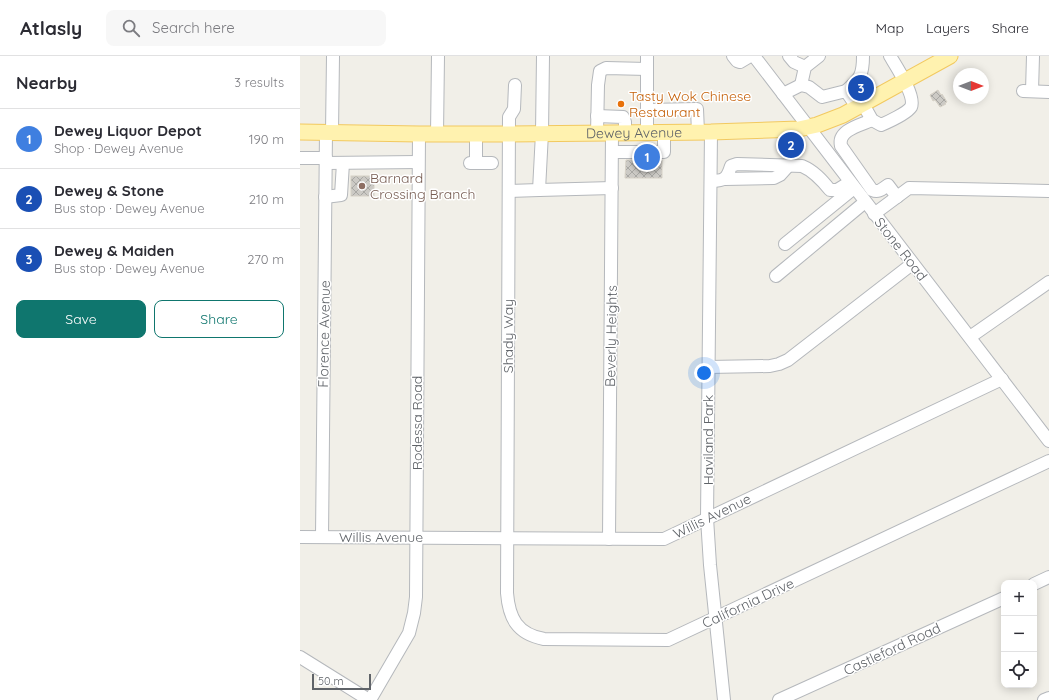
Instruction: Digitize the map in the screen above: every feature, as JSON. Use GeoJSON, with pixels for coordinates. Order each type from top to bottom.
{"type":"FeatureCollection","features":[{"type":"Feature","properties":{"kind":"main road","name":"Dewey Avenue"},"geometry":{"type":"LineString","coordinates":[[300,132],[509,134],[664,133],[790,130],[809,127],[835,119],[950,56]]}},
{"type":"Feature","properties":{"kind":"street","name":"Florence Avenue"},"geometry":{"type":"LineString","coordinates":[[322,537],[326,160],[333,56]]}},
{"type":"Feature","properties":{"kind":"street"},"geometry":{"type":"LineString","coordinates":[[438,56],[438,134]]}},
{"type":"Feature","properties":{"kind":"street"},"geometry":{"type":"LineString","coordinates":[[539,190],[542,133],[542,56]]}},
{"type":"Feature","properties":{"kind":"street"},"geometry":{"type":"LineString","coordinates":[[647,56],[647,133]]}},
{"type":"Feature","properties":{"kind":"street"},"geometry":{"type":"LineString","coordinates":[[733,56],[740,62],[750,56]]}},
{"type":"Feature","properties":{"kind":"street","name":"Stone Road"},"geometry":{"type":"LineString","coordinates":[[754,56],[912,264],[1002,379],[1045,427],[1049,441]]}},
{"type":"Feature","properties":{"kind":"street"},"geometry":{"type":"LineString","coordinates":[[789,56],[794,62],[805,67]]}},
{"type":"Feature","properties":{"kind":"street"},"geometry":{"type":"LineString","coordinates":[[800,85],[805,67],[818,56]]}},
{"type":"Feature","properties":{"kind":"street"},"geometry":{"type":"LineString","coordinates":[[783,94],[800,85],[809,87],[822,97],[846,91],[859,79],[862,73],[863,56]]}},
{"type":"Feature","properties":{"kind":"street"},"geometry":{"type":"LineString","coordinates":[[846,91],[872,120],[881,124],[907,111],[912,102],[911,96],[905,81],[890,56]]}},
{"type":"Feature","properties":{"kind":"street"},"geometry":{"type":"LineString","coordinates":[[1033,56],[1028,91],[1049,92]]}},
{"type":"Feature","properties":{"kind":"street","name":"Beverly Heights"},"geometry":{"type":"LineString","coordinates":[[609,539],[612,133],[597,116],[598,80],[602,69],[647,69]]}},
{"type":"Feature","properties":{"kind":"street","name":"Shady Way"},"geometry":{"type":"LineString","coordinates":[[506,538],[509,117],[514,109],[515,85]]}},
{"type":"Feature","properties":{"kind":"street","name":"Haviland Park"},"geometry":{"type":"LineString","coordinates":[[647,110],[697,109],[705,132],[711,181],[707,518],[724,700]]}},
{"type":"Feature","properties":{"kind":"street"},"geometry":{"type":"LineString","coordinates":[[597,116],[623,117],[625,122],[612,133]]}},
{"type":"Feature","properties":{"kind":"street"},"geometry":{"type":"LineString","coordinates":[[872,120],[843,134],[840,140],[841,146],[872,190],[881,191],[888,185],[897,197]]}},
{"type":"Feature","properties":{"kind":"street"},"geometry":{"type":"LineString","coordinates":[[612,152],[664,152],[664,133]]}},
{"type":"Feature","properties":{"kind":"street","name":"Rodessa Road"},"geometry":{"type":"LineString","coordinates":[[369,700],[405,641],[411,626],[416,597],[419,134]]}},
{"type":"Feature","properties":{"kind":"street"},"geometry":{"type":"LineString","coordinates":[[476,134],[473,163],[492,163]]}},
{"type":"Feature","properties":{"kind":"street"},"geometry":{"type":"LineString","coordinates":[[300,158],[343,163],[418,162]]}},
{"type":"Feature","properties":{"kind":"street"},"geometry":{"type":"LineString","coordinates":[[326,197],[341,195],[343,163]]}},
{"type":"Feature","properties":{"kind":"street"},"geometry":{"type":"LineString","coordinates":[[711,181],[725,179],[731,166],[737,164],[789,165],[802,166],[809,169],[819,176],[830,190],[837,190],[852,185]]}},
{"type":"Feature","properties":{"kind":"street"},"geometry":{"type":"LineString","coordinates":[[785,244],[852,185]]}},
{"type":"Feature","properties":{"kind":"street"},"geometry":{"type":"LineString","coordinates":[[509,190],[612,188]]}},
{"type":"Feature","properties":{"kind":"street"},"geometry":{"type":"LineString","coordinates":[[874,214],[909,188],[1049,191]]}},
{"type":"Feature","properties":{"kind":"street"},"geometry":{"type":"LineString","coordinates":[[776,276],[865,202]]}},
{"type":"Feature","properties":{"kind":"street"},"geometry":{"type":"LineString","coordinates":[[708,367],[770,366],[788,360],[912,264]]}},
{"type":"Feature","properties":{"kind":"street"},"geometry":{"type":"LineString","coordinates":[[970,337],[1049,282]]}},
{"type":"Feature","properties":{"kind":"street","name":"Willis Avenue"},"geometry":{"type":"LineString","coordinates":[[300,537],[664,539],[1002,379]]}},
{"type":"Feature","properties":{"kind":"street","name":"California Drive"},"geometry":{"type":"LineString","coordinates":[[506,538],[507,593],[509,610],[514,621],[526,633],[535,638],[544,639],[664,641],[1049,461]]}},
{"type":"Feature","properties":{"kind":"street"},"geometry":{"type":"LineString","coordinates":[[1037,583],[1049,577]]}},
{"type":"Feature","properties":{"kind":"street","name":"Castleford Road"},"geometry":{"type":"LineString","coordinates":[[779,700],[1001,599]]}},
{"type":"Feature","properties":{"kind":"street"},"geometry":{"type":"LineString","coordinates":[[300,657],[369,700]]}},
{"type":"Feature","properties":{"kind":"street"},"geometry":{"type":"LineString","coordinates":[[1044,700],[1049,698]]}},
{"type":"Feature","properties":{"kind":"building"},"geometry":{"type":"Polygon","coordinates":[[[938,90],[947,102],[940,107],[935,100],[933,101],[930,95],[938,90]]]}},
{"type":"Feature","properties":{"kind":"building"},"geometry":{"type":"Polygon","coordinates":[[[626,160],[662,160],[662,178],[625,178],[626,160]]]}},
{"type":"Feature","properties":{"kind":"building","name":"Barnard Crossing Branch"},"geometry":{"type":"Polygon","coordinates":[[[351,176],[374,176],[374,196],[351,196],[351,176]]]}},
{"type":"Feature","properties":{"kind":"place","name":"Dewey & Maiden"},"geometry":{"type":"Point","coordinates":[861,88]}},
{"type":"Feature","properties":{"kind":"place","name":"Tasty Wok Chinese Restaurant"},"geometry":{"type":"Point","coordinates":[621,104]}},
{"type":"Feature","properties":{"kind":"place","name":"Dewey & Stone"},"geometry":{"type":"Point","coordinates":[791,145]}},
{"type":"Feature","properties":{"kind":"place","name":"Dewey Liquor Depot"},"geometry":{"type":"Point","coordinates":[647,157]}},
{"type":"Feature","properties":{"kind":"place","name":"Barnard Crossing Branch"},"geometry":{"type":"Point","coordinates":[362,186]}}]}
